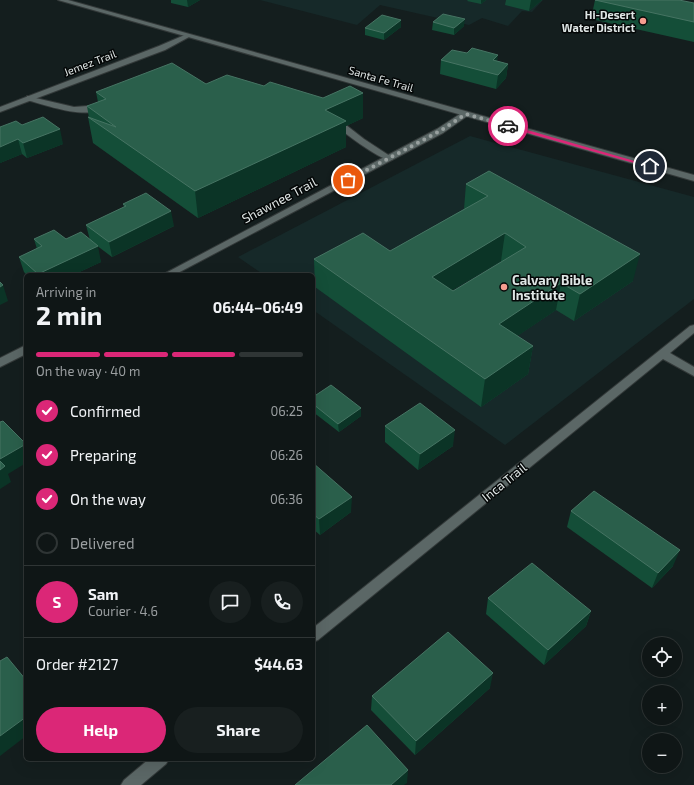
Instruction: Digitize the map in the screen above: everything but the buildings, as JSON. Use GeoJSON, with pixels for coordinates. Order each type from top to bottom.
{"type":"FeatureCollection","features":[{"type":"Feature","properties":{"kind":"street","name":"Santa Fe Trail"},"geometry":{"type":"LineString","coordinates":[[61,0],[694,178]]}},
{"type":"Feature","properties":{"kind":"street","name":"Jemez Trail"},"geometry":{"type":"LineString","coordinates":[[0,110],[162,48],[187,36]]}},
{"type":"Feature","properties":{"kind":"street"},"geometry":{"type":"LineString","coordinates":[[30,98],[74,110],[89,111],[107,105]]}},
{"type":"Feature","properties":{"kind":"street","name":"Shawnee Trail"},"geometry":{"type":"LineString","coordinates":[[171,273],[440,131],[466,114]]}},
{"type":"Feature","properties":{"kind":"street"},"geometry":{"type":"LineString","coordinates":[[329,117],[361,141],[389,158]]}},
{"type":"Feature","properties":{"kind":"street","name":"Inca Trail"},"geometry":{"type":"LineString","coordinates":[[315,634],[694,328]]}},
{"type":"Feature","properties":{"kind":"street"},"geometry":{"type":"LineString","coordinates":[[0,363],[24,350]]}},
{"type":"Feature","properties":{"kind":"street"},"geometry":{"type":"LineString","coordinates":[[663,354],[694,372]]}},
{"type":"Feature","properties":{"kind":"street"},"geometry":{"type":"LineString","coordinates":[[129,785],[159,761]]}},
{"type":"Feature","properties":{"kind":"shaded area"},"geometry":{"type":"Polygon","coordinates":[[[260,0],[543,0],[532,12],[522,11],[508,26],[482,18],[469,25],[380,5],[357,25],[260,0]]]}},
{"type":"Feature","properties":{"kind":"shaded area","name":"Calvary Bible Institute"},"geometry":{"type":"Polygon","coordinates":[[[470,136],[694,197],[694,299],[505,445],[315,311],[315,273],[261,273],[238,257],[470,136]]]}},
{"type":"Feature","properties":{"kind":"way so far"},"geometry":{"type":"LineString","coordinates":[[348,180],[440,131],[466,114],[508,126]]}},
{"type":"Feature","properties":{"kind":"place","name":"Hi-Desert Water District"},"geometry":{"type":"Point","coordinates":[643,21]}},
{"type":"Feature","properties":{"kind":"place","name":"Calvary Bible Institute"},"geometry":{"type":"Point","coordinates":[504,287]}},
{"type":"Feature","properties":{"kind":"route"},"geometry":{"type":"LineString","coordinates":[[508,126],[650,166]]}}]}
